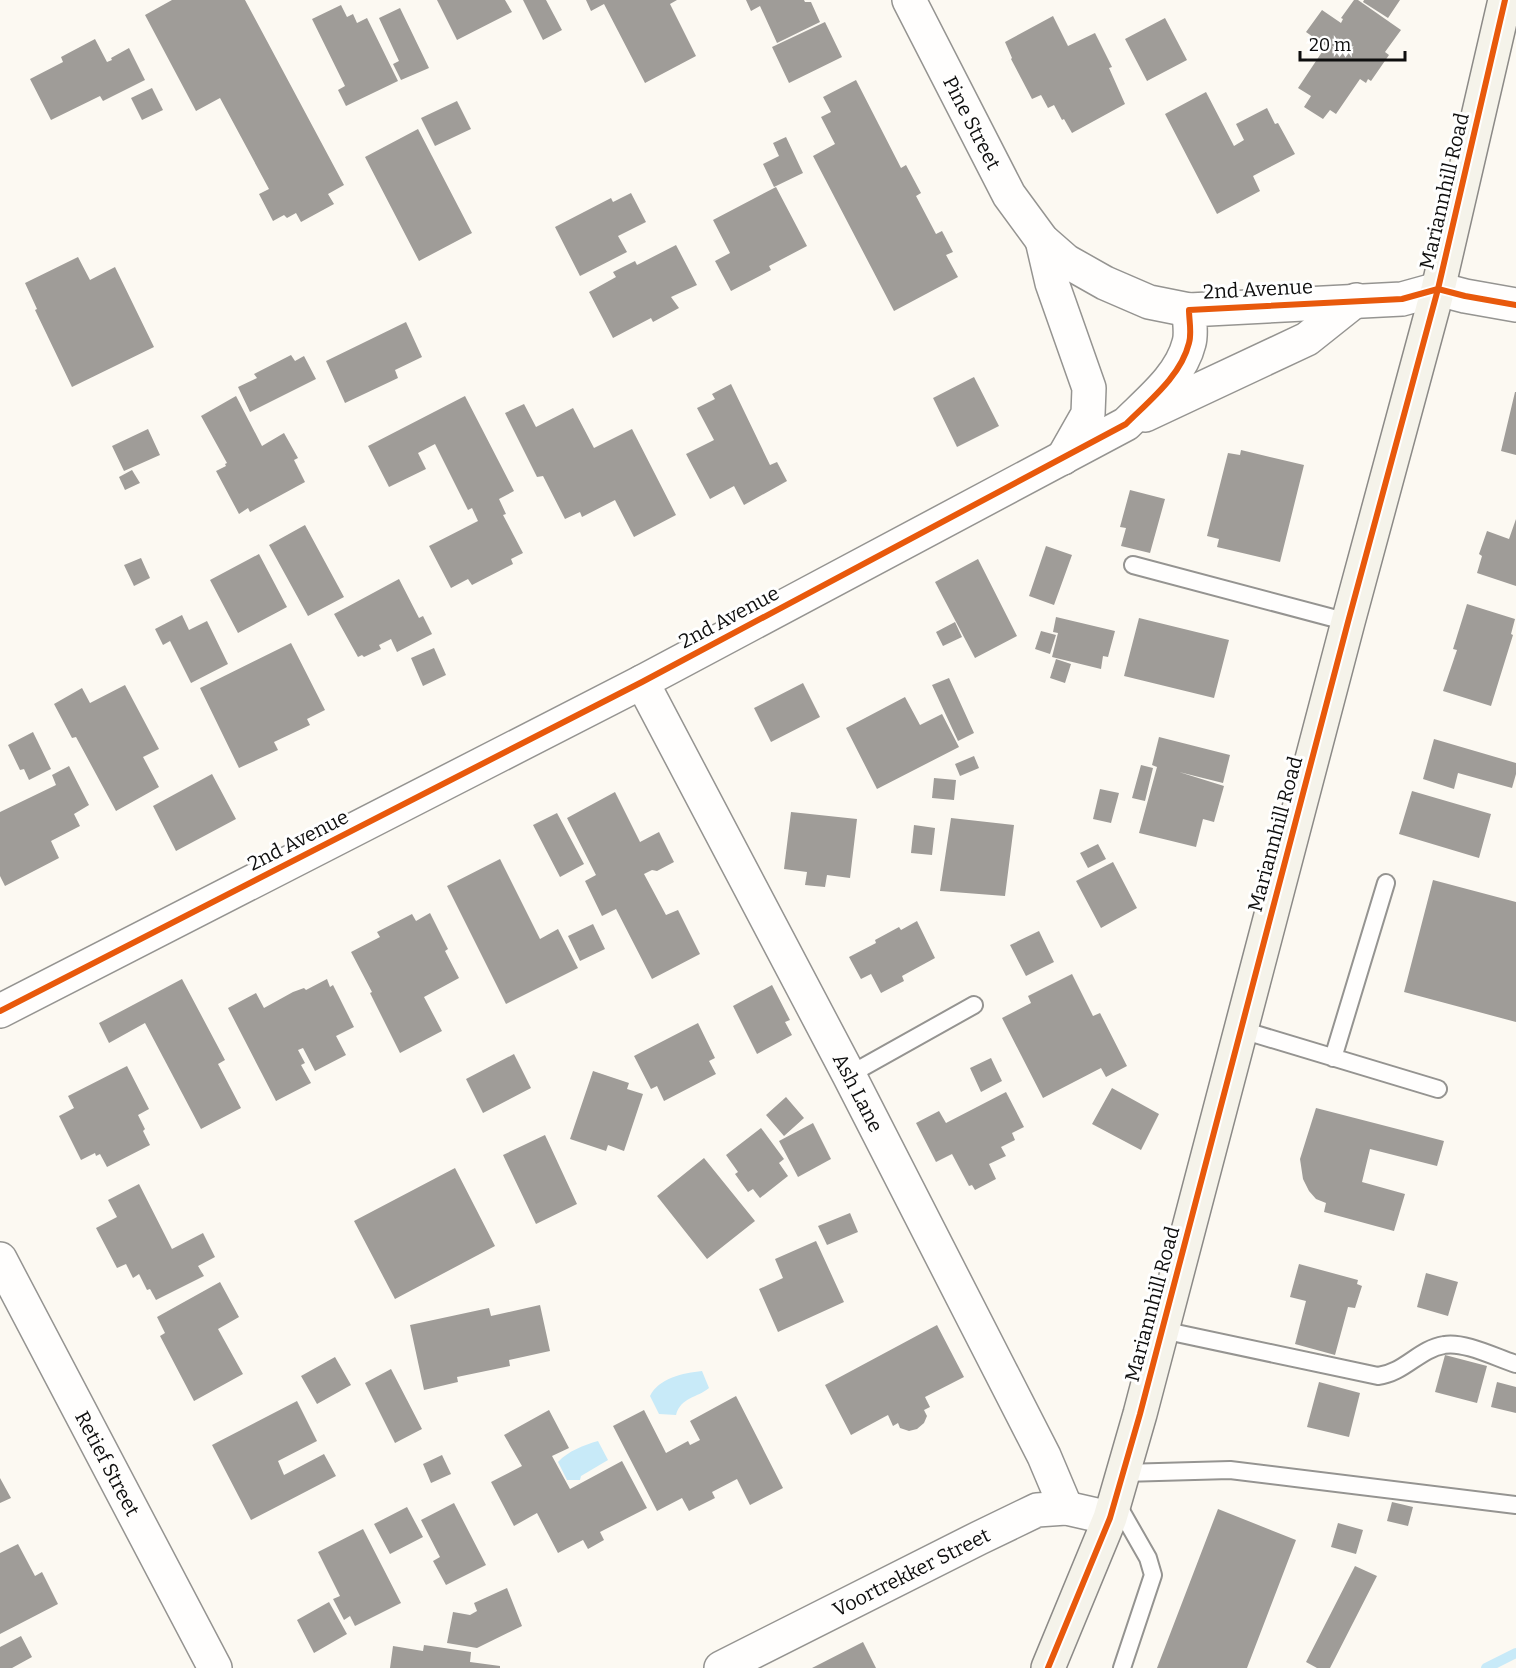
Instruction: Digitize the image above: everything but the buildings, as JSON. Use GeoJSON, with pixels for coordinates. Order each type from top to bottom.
{"type":"FeatureCollection","features":[{"type":"Feature","properties":{"kind":"street","name":"Pine Street"},"geometry":{"type":"LineString","coordinates":[[909,0],[1009,195],[1041,240],[1066,261],[1106,283],[1149,302],[1189,310]]}},
{"type":"Feature","properties":{"kind":"street","name":"Mariannhill Road"},"geometry":{"type":"LineString","coordinates":[[1048,1668],[1116,1497],[1242,1030],[1347,622],[1438,288],[1508,4]]}},
{"type":"Feature","properties":{"kind":"street","name":"Pine Street"},"geometry":{"type":"LineString","coordinates":[[1041,240],[1052,283],[1089,388],[1088,414],[1063,458]]}},
{"type":"Feature","properties":{"kind":"street","name":"2nd Avenue"},"geometry":{"type":"LineString","coordinates":[[1126,424],[1181,365],[1190,341],[1189,310],[1402,299],[1438,288]]}},
{"type":"Feature","properties":{"kind":"street"},"geometry":{"type":"LineString","coordinates":[[1438,288],[1465,296],[1516,305]]}},
{"type":"Feature","properties":{"kind":"street","name":"2nd Avenue"},"geometry":{"type":"LineString","coordinates":[[0,1011],[642,682],[1126,424],[1307,339],[1356,300]]}},
{"type":"Feature","properties":{"kind":"street","name":"Ash Lane"},"geometry":{"type":"LineString","coordinates":[[642,682],[849,1076],[1044,1456],[1066,1508]]}},
{"type":"Feature","properties":{"kind":"street","name":"Retief Street"},"geometry":{"type":"LineString","coordinates":[[0,1259],[216,1668]]}},
{"type":"Feature","properties":{"kind":"street","name":"Voortrekker Street"},"geometry":{"type":"LineString","coordinates":[[721,1668],[1022,1516],[1037,1510],[1066,1508],[1116,1497]]}},
{"type":"Feature","properties":{"kind":"lane"},"geometry":{"type":"LineString","coordinates":[[1133,565],[1347,622]]}},
{"type":"Feature","properties":{"kind":"lane"},"geometry":{"type":"LineString","coordinates":[[1333,1058],[1386,883]]}},
{"type":"Feature","properties":{"kind":"lane"},"geometry":{"type":"LineString","coordinates":[[849,1076],[974,1005]]}},
{"type":"Feature","properties":{"kind":"lane"},"geometry":{"type":"LineString","coordinates":[[1242,1030],[1438,1089]]}},
{"type":"Feature","properties":{"kind":"lane"},"geometry":{"type":"LineString","coordinates":[[1162,1330],[1378,1376],[1389,1375],[1433,1348],[1445,1344],[1459,1345],[1516,1364]]}},
{"type":"Feature","properties":{"kind":"lane"},"geometry":{"type":"LineString","coordinates":[[1122,1668],[1154,1575],[1148,1558],[1116,1497],[1230,1470],[1516,1505]]}},
{"type":"Feature","properties":{"kind":"water"},"geometry":{"type":"Polygon","coordinates":[[[702,1371],[709,1388],[685,1401],[676,1415],[659,1414],[650,1396],[659,1385],[687,1373],[702,1371]]]}},
{"type":"Feature","properties":{"kind":"water"},"geometry":{"type":"Polygon","coordinates":[[[598,1441],[608,1460],[581,1476],[580,1480],[567,1480],[558,1462],[576,1449],[598,1441]]]}},
{"type":"Feature","properties":{"kind":"waterway"},"geometry":{"type":"LineString","coordinates":[[1486,1668],[1516,1653]]}},
{"type":"Feature","properties":{"kind":"cycle path"},"geometry":{"type":"LineString","coordinates":[[1048,1668],[1110,1518],[1140,1414],[1438,289],[1505,0]]}},
{"type":"Feature","properties":{"kind":"cycle path"},"geometry":{"type":"LineString","coordinates":[[0,1011],[642,682],[1126,424],[1163,387],[1179,366],[1190,339],[1189,310],[1402,299],[1438,289],[1516,305]]}}]}
